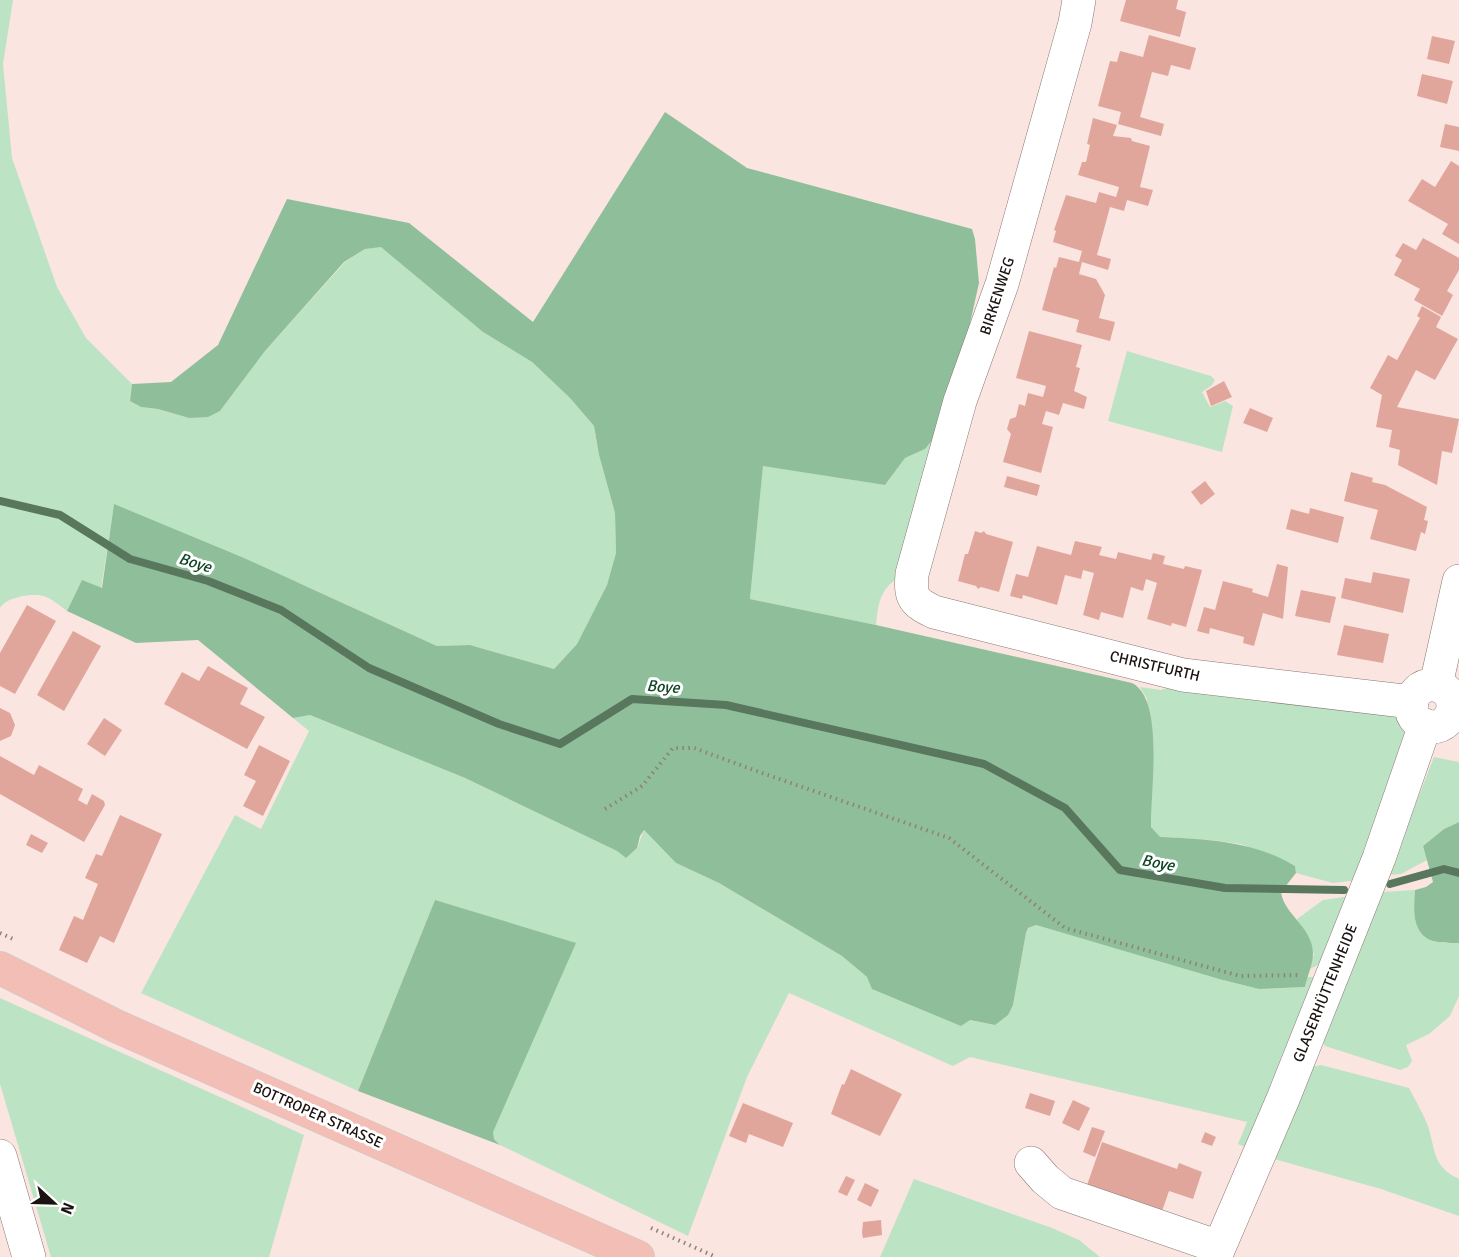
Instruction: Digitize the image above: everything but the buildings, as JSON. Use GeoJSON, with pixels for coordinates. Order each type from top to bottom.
{"type":"FeatureCollection","features":[{"type":"Feature","properties":{"kind":"main road","name":"BOTTROPER STRASSE"},"geometry":{"type":"LineString","coordinates":[[0,968],[116,1026],[638,1257]]}},
{"type":"Feature","properties":{"kind":"street","name":"BIRKENWEG"},"geometry":{"type":"LineString","coordinates":[[910,591],[912,574],[960,401],[1005,273],[1075,23],[1079,0]]}},
{"type":"Feature","properties":{"kind":"street","name":"GLASERHÜTTENHEIDE"},"geometry":{"type":"LineString","coordinates":[[1217,1252],[1283,1099],[1437,705],[1459,581]]}},
{"type":"Feature","properties":{"kind":"street","name":"CHRISTFURTH"},"geometry":{"type":"LineString","coordinates":[[910,591],[919,605],[934,612],[1183,675],[1437,705]]}},
{"type":"Feature","properties":{"kind":"street"},"geometry":{"type":"LineString","coordinates":[[0,1156],[29,1257]]}},
{"type":"Feature","properties":{"kind":"street"},"geometry":{"type":"LineString","coordinates":[[1030,1163],[1062,1193],[1217,1252]]}},
{"type":"Feature","properties":{"kind":"path"},"geometry":{"type":"LineString","coordinates":[[605,809],[642,786],[673,748],[694,748],[949,838],[1065,928],[1240,976],[1333,973]]}},
{"type":"Feature","properties":{"kind":"green space"},"geometry":{"type":"Polygon","coordinates":[[[0,0],[13,0],[3,64],[12,158],[57,287],[86,338],[132,384],[130,401],[141,407],[158,409],[189,418],[220,411],[265,351],[345,262],[365,249],[381,246],[483,332],[532,362],[570,398],[594,426],[599,455],[615,513],[616,553],[607,585],[577,644],[554,669],[470,645],[437,646],[308,587],[114,505],[101,589],[82,581],[67,611],[49,598],[35,595],[14,598],[0,608],[0,0]]]}},
{"type":"Feature","properties":{"kind":"green space"},"geometry":{"type":"Polygon","coordinates":[[[665,112],[747,168],[972,229],[975,239],[979,283],[956,386],[936,436],[925,449],[905,458],[885,485],[763,466],[750,599],[1132,683],[1142,692],[1149,708],[1152,727],[1151,827],[1160,837],[1212,840],[1246,846],[1295,866],[1296,873],[1281,892],[1287,908],[1304,929],[1312,945],[1313,958],[1305,987],[1259,989],[1036,925],[1028,928],[1026,933],[1013,1005],[1008,1015],[995,1025],[970,1020],[961,1026],[872,989],[867,977],[842,956],[719,883],[676,863],[644,830],[637,848],[626,858],[617,851],[465,778],[310,715],[293,718],[198,640],[136,643],[67,611],[82,580],[102,588],[114,504],[244,558],[437,646],[470,645],[554,669],[577,644],[607,585],[616,553],[615,513],[599,455],[594,426],[570,398],[532,362],[483,332],[381,247],[365,249],[344,262],[265,351],[220,411],[208,417],[189,418],[158,409],[141,407],[130,401],[132,384],[171,382],[218,345],[287,199],[409,223],[533,322],[665,112]]]}},
{"type":"Feature","properties":{"kind":"green space"},"geometry":{"type":"Polygon","coordinates":[[[1127,351],[1211,376],[1215,380],[1202,392],[1210,407],[1225,401],[1233,406],[1222,452],[1108,421],[1127,351]]]}},
{"type":"Feature","properties":{"kind":"green space"},"geometry":{"type":"Polygon","coordinates":[[[936,436],[895,580],[882,595],[876,625],[750,599],[763,465],[885,485],[905,458],[925,449],[936,436]]]}},
{"type":"Feature","properties":{"kind":"green space"},"geometry":{"type":"Polygon","coordinates":[[[1140,687],[1397,713],[1403,724],[1406,739],[1359,880],[1333,883],[1296,873],[1295,866],[1241,844],[1159,837],[1151,827],[1147,699],[1140,687]]]}},
{"type":"Feature","properties":{"kind":"green space"},"geometry":{"type":"Polygon","coordinates":[[[310,715],[465,778],[617,851],[626,858],[637,848],[644,830],[676,863],[719,883],[842,956],[867,977],[970,1020],[995,1025],[1013,1005],[1026,933],[1028,928],[1036,925],[1259,989],[1305,987],[1307,977],[1313,977],[1315,982],[1245,1147],[1238,1144],[1247,1122],[970,1057],[953,1066],[789,993],[747,1077],[688,1236],[500,1145],[494,1139],[435,900],[358,1091],[141,993],[235,815],[261,829],[309,731],[293,718],[310,715]]]}},
{"type":"Feature","properties":{"kind":"green space"},"geometry":{"type":"Polygon","coordinates":[[[1434,757],[1459,762],[1459,822],[1444,829],[1423,846],[1427,860],[1401,874],[1388,875],[1434,757]]]}},
{"type":"Feature","properties":{"kind":"green space"},"geometry":{"type":"Polygon","coordinates":[[[1459,822],[1459,943],[1437,942],[1424,936],[1415,918],[1415,890],[1433,882],[1423,846],[1444,829],[1459,822]]]}},
{"type":"Feature","properties":{"kind":"green space"},"geometry":{"type":"Polygon","coordinates":[[[1415,890],[1415,918],[1424,936],[1433,941],[1459,943],[1459,996],[1450,1016],[1429,1034],[1406,1045],[1412,1061],[1408,1067],[1400,1070],[1325,1046],[1322,1040],[1381,892],[1415,890]]]}},
{"type":"Feature","properties":{"kind":"green space"},"geometry":{"type":"Polygon","coordinates":[[[1351,896],[1320,964],[1310,969],[1314,954],[1297,919],[1323,900],[1351,896]]]}},
{"type":"Feature","properties":{"kind":"green space"},"geometry":{"type":"Polygon","coordinates":[[[435,900],[576,943],[493,1132],[494,1139],[500,1145],[358,1091],[435,900]]]}},
{"type":"Feature","properties":{"kind":"green space"},"geometry":{"type":"Polygon","coordinates":[[[0,998],[304,1135],[269,1257],[51,1257],[0,1084],[0,998]]]}},
{"type":"Feature","properties":{"kind":"green space"},"geometry":{"type":"Polygon","coordinates":[[[1321,1065],[1409,1088],[1428,1126],[1439,1163],[1459,1179],[1459,1216],[1381,1189],[1274,1159],[1312,1067],[1321,1065]]]}},
{"type":"Feature","properties":{"kind":"green space"},"geometry":{"type":"Polygon","coordinates":[[[914,1179],[1052,1228],[1079,1240],[1100,1257],[880,1257],[914,1179]]]}},
{"type":"Feature","properties":{"kind":"waterway","name":"Boye"},"geometry":{"type":"LineString","coordinates":[[0,501],[60,515],[130,559],[208,581],[281,610],[369,668],[499,724],[560,744],[632,699],[726,705],[984,764],[1065,808],[1120,870],[1225,888],[1344,890]]}},
{"type":"Feature","properties":{"kind":"waterway","name":"Boye"},"geometry":{"type":"LineString","coordinates":[[1390,884],[1444,869],[1459,873]]}}]}
